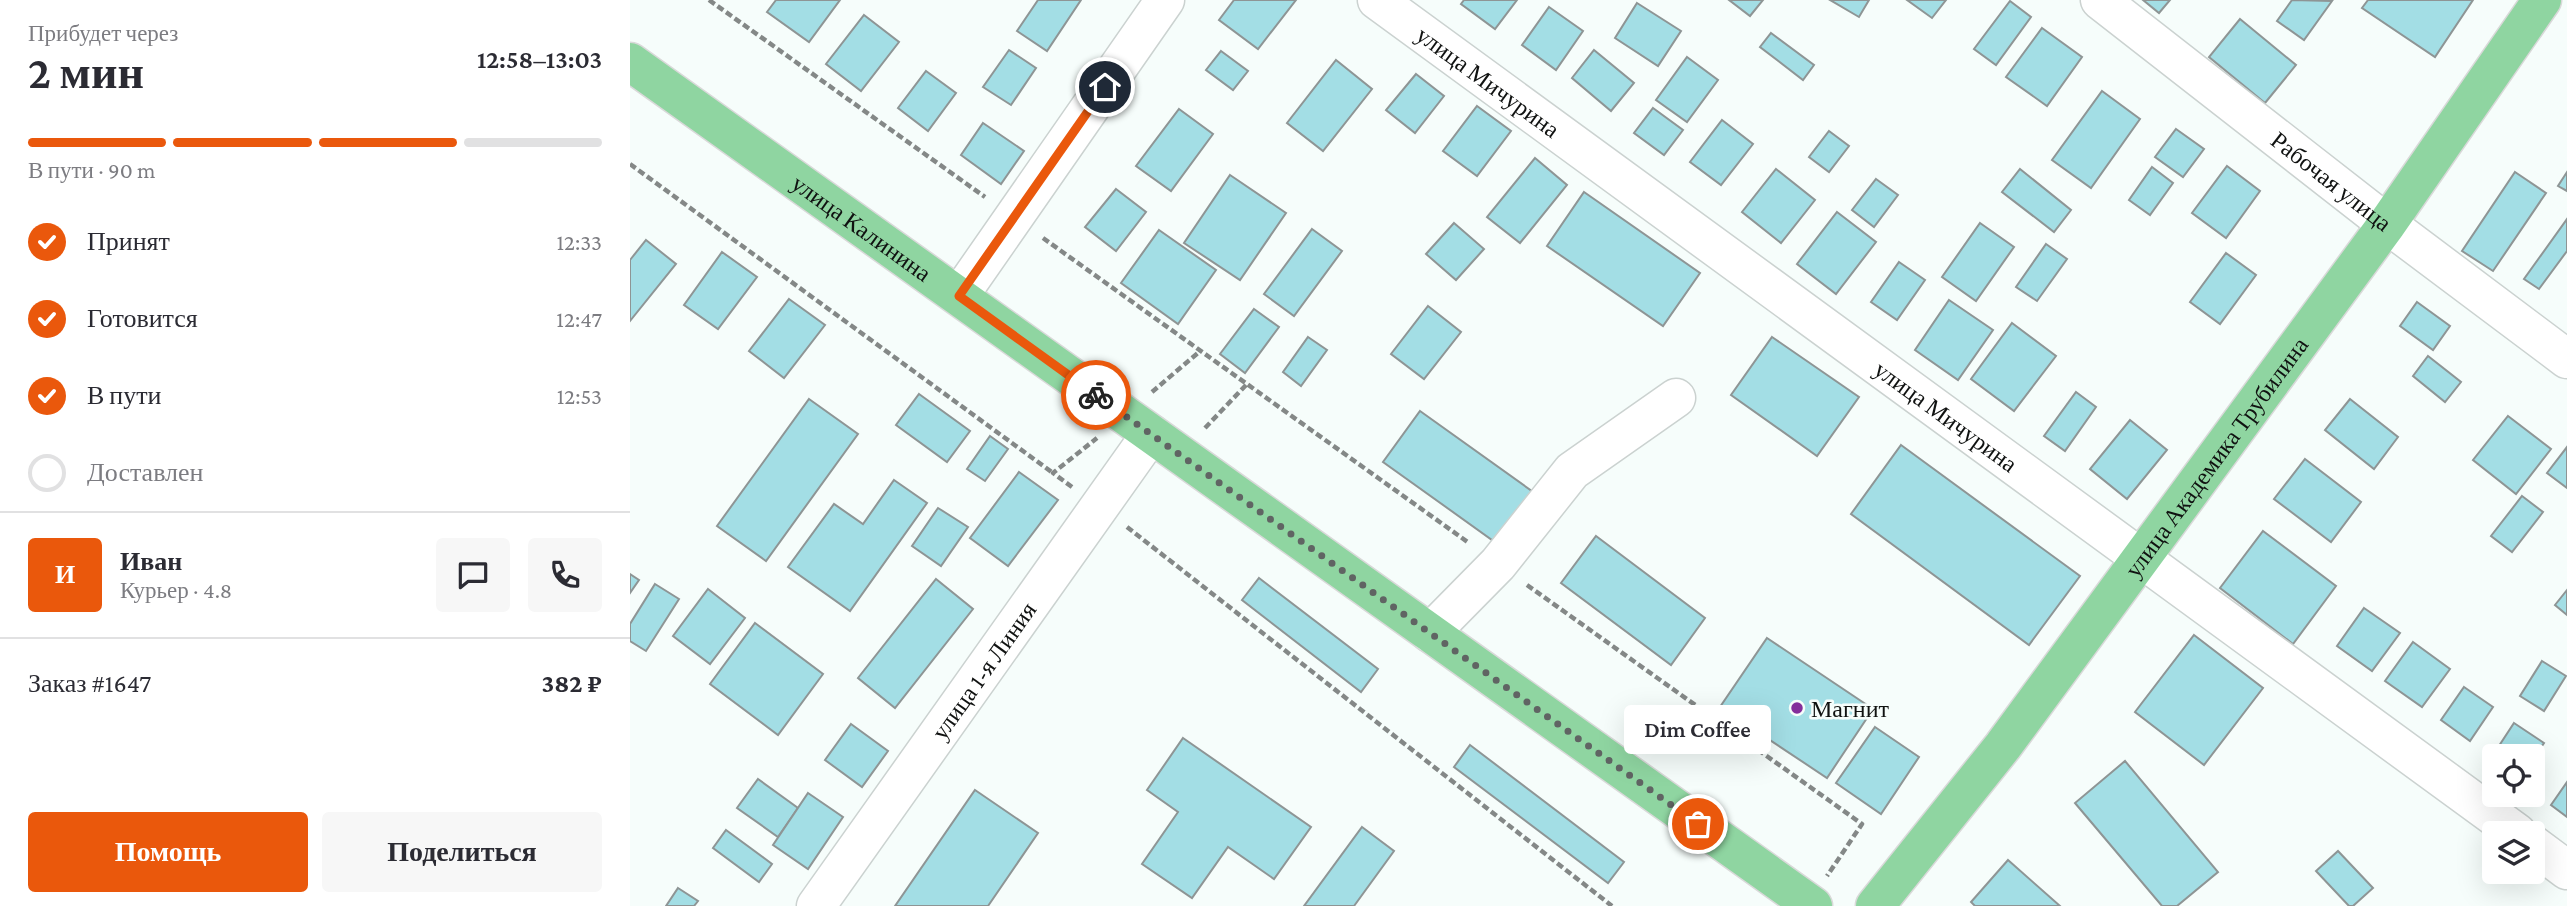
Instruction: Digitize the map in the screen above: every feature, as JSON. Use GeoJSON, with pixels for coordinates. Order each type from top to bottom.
{"type":"FeatureCollection","features":[{"type":"Feature","properties":{"kind":"main road","name":"улица Академика Трубилина"},"geometry":{"type":"LineString","coordinates":[[1875,906],[2003,746],[2387,224],[2542,0]]}},
{"type":"Feature","properties":{"kind":"main road","name":"улица Калинина"},"geometry":{"type":"LineString","coordinates":[[630,62],[1811,905]]}},
{"type":"Feature","properties":{"kind":"street"},"geometry":{"type":"LineString","coordinates":[[959,296],[1166,0]]}},
{"type":"Feature","properties":{"kind":"street","name":"улица Мичурина"},"geometry":{"type":"LineString","coordinates":[[1377,0],[2501,821]]}},
{"type":"Feature","properties":{"kind":"street","name":"Рабочая улица"},"geometry":{"type":"LineString","coordinates":[[2100,0],[2387,224],[2567,359]]}},
{"type":"Feature","properties":{"kind":"street"},"geometry":{"type":"LineString","coordinates":[[1430,633],[1498,564],[1572,471],[1676,398]]}},
{"type":"Feature","properties":{"kind":"street","name":"улица 1-я Линия"},"geometry":{"type":"LineString","coordinates":[[816,906],[1099,506],[1138,424]]}},
{"type":"Feature","properties":{"kind":"street"},"geometry":{"type":"LineString","coordinates":[[2545,854],[2567,870]]}},
{"type":"Feature","properties":{"kind":"path"},"geometry":{"type":"LineString","coordinates":[[709,0],[1862,824],[1811,905]]}},
{"type":"Feature","properties":{"kind":"path"},"geometry":{"type":"LineString","coordinates":[[630,164],[1099,506],[1612,906]]}},
{"type":"Feature","properties":{"kind":"path"},"geometry":{"type":"LineString","coordinates":[[1053,473],[1138,424],[1199,352]]}},
{"type":"Feature","properties":{"kind":"building"},"geometry":{"type":"Polygon","coordinates":[[[776,0],[840,0],[809,42],[767,12],[776,0]]]}},
{"type":"Feature","properties":{"kind":"building"},"geometry":{"type":"Polygon","coordinates":[[[1038,0],[1081,0],[1047,51],[1017,31],[1038,0]]]}},
{"type":"Feature","properties":{"kind":"building"},"geometry":{"type":"Polygon","coordinates":[[[1234,0],[1296,0],[1258,49],[1219,20],[1234,0]]]}},
{"type":"Feature","properties":{"kind":"building"},"geometry":{"type":"Polygon","coordinates":[[[1464,0],[1517,0],[1495,29],[1461,4],[1464,0]]]}},
{"type":"Feature","properties":{"kind":"building"},"geometry":{"type":"Polygon","coordinates":[[[1729,0],[1763,0],[1750,16],[1729,0]]]}},
{"type":"Feature","properties":{"kind":"building"},"geometry":{"type":"Polygon","coordinates":[[[1830,0],[1869,0],[1859,17],[1830,0]]]}},
{"type":"Feature","properties":{"kind":"building"},"geometry":{"type":"Polygon","coordinates":[[[1907,0],[1946,0],[1932,18],[1907,0]]]}},
{"type":"Feature","properties":{"kind":"building"},"geometry":{"type":"Polygon","coordinates":[[[2143,0],[2170,0],[2159,13],[2143,0]]]}},
{"type":"Feature","properties":{"kind":"building"},"geometry":{"type":"Polygon","coordinates":[[[2292,0],[2332,1],[2304,40],[2277,21],[2292,0]]]}},
{"type":"Feature","properties":{"kind":"building"},"geometry":{"type":"Polygon","coordinates":[[[2368,0],[2473,0],[2435,57],[2362,8],[2368,0]]]}},
{"type":"Feature","properties":{"kind":"building"},"geometry":{"type":"Polygon","coordinates":[[[2010,1],[2031,17],[1996,65],[1974,49],[2010,1]]]}},
{"type":"Feature","properties":{"kind":"building"},"geometry":{"type":"Polygon","coordinates":[[[1637,3],[1681,31],[1658,66],[1615,38],[1637,3]]]}},
{"type":"Feature","properties":{"kind":"building"},"geometry":{"type":"Polygon","coordinates":[[[1549,7],[1583,31],[1556,70],[1522,45],[1549,7]]]}},
{"type":"Feature","properties":{"kind":"building"},"geometry":{"type":"Polygon","coordinates":[[[864,15],[899,42],[861,91],[826,64],[864,15]]]}},
{"type":"Feature","properties":{"kind":"building"},"geometry":{"type":"Polygon","coordinates":[[[2240,19],[2296,65],[2265,103],[2209,57],[2240,19]]]}},
{"type":"Feature","properties":{"kind":"building"},"geometry":{"type":"Polygon","coordinates":[[[2042,28],[2082,57],[2047,106],[2006,77],[2042,28]]]}},
{"type":"Feature","properties":{"kind":"building"},"geometry":{"type":"Polygon","coordinates":[[[1771,33],[1814,65],[1803,80],[1760,47],[1771,33]]]}},
{"type":"Feature","properties":{"kind":"building"},"geometry":{"type":"Polygon","coordinates":[[[1009,50],[1036,68],[1011,105],[983,87],[1009,50]]]}},
{"type":"Feature","properties":{"kind":"building"},"geometry":{"type":"Polygon","coordinates":[[[1594,50],[1634,83],[1611,111],[1572,78],[1594,50]]]}},
{"type":"Feature","properties":{"kind":"building"},"geometry":{"type":"Polygon","coordinates":[[[1221,51],[1248,71],[1233,90],[1206,70],[1221,51]]]}},
{"type":"Feature","properties":{"kind":"building"},"geometry":{"type":"Polygon","coordinates":[[[1687,57],[1718,80],[1687,122],[1656,100],[1687,57]]]}},
{"type":"Feature","properties":{"kind":"building"},"geometry":{"type":"Polygon","coordinates":[[[1336,60],[1372,89],[1323,151],[1287,123],[1336,60]]]}},
{"type":"Feature","properties":{"kind":"building"},"geometry":{"type":"Polygon","coordinates":[[[926,71],[956,93],[928,131],[898,108],[926,71]]]}},
{"type":"Feature","properties":{"kind":"building"},"geometry":{"type":"Polygon","coordinates":[[[1416,74],[1444,96],[1415,133],[1386,110],[1416,74]]]}},
{"type":"Feature","properties":{"kind":"building"},"geometry":{"type":"Polygon","coordinates":[[[2102,91],[2140,119],[2091,188],[2052,160],[2102,91]]]}},
{"type":"Feature","properties":{"kind":"building"},"geometry":{"type":"Polygon","coordinates":[[[1477,106],[1511,131],[1477,176],[1443,151],[1477,106]]]}},
{"type":"Feature","properties":{"kind":"building"},"geometry":{"type":"Polygon","coordinates":[[[1653,108],[1683,130],[1664,155],[1634,133],[1653,108]]]}},
{"type":"Feature","properties":{"kind":"building"},"geometry":{"type":"Polygon","coordinates":[[[1179,109],[1213,134],[1171,191],[1136,166],[1179,109]]]}},
{"type":"Feature","properties":{"kind":"building"},"geometry":{"type":"Polygon","coordinates":[[[1722,120],[1753,144],[1721,185],[1690,162],[1722,120]]]}},
{"type":"Feature","properties":{"kind":"building"},"geometry":{"type":"Polygon","coordinates":[[[983,123],[1024,151],[1001,184],[961,155],[983,123]]]}},
{"type":"Feature","properties":{"kind":"building"},"geometry":{"type":"Polygon","coordinates":[[[2176,129],[2204,149],[2183,177],[2155,157],[2176,129]]]}},
{"type":"Feature","properties":{"kind":"building"},"geometry":{"type":"Polygon","coordinates":[[[1829,131],[1849,146],[1829,172],[1809,157],[1829,131]]]}},
{"type":"Feature","properties":{"kind":"building"},"geometry":{"type":"Polygon","coordinates":[[[1535,158],[1567,185],[1520,243],[1487,217],[1535,158]]]}},
{"type":"Feature","properties":{"kind":"building"},"geometry":{"type":"Polygon","coordinates":[[[2227,166],[2260,191],[2226,238],[2192,213],[2227,166]]]}},
{"type":"Feature","properties":{"kind":"building"},"geometry":{"type":"Polygon","coordinates":[[[2152,167],[2173,183],[2150,215],[2129,200],[2152,167]]]}},
{"type":"Feature","properties":{"kind":"building"},"geometry":{"type":"Polygon","coordinates":[[[1776,169],[1815,200],[1781,243],[1742,212],[1776,169]]]}},
{"type":"Feature","properties":{"kind":"building"},"geometry":{"type":"Polygon","coordinates":[[[2020,169],[2071,210],[2054,232],[2002,192],[2020,169]]]}},
{"type":"Feature","properties":{"kind":"building"},"geometry":{"type":"Polygon","coordinates":[[[2515,172],[2546,193],[2493,271],[2462,251],[2515,172]]]}},
{"type":"Feature","properties":{"kind":"building"},"geometry":{"type":"Polygon","coordinates":[[[2567,172],[2567,191],[2558,186],[2567,172]]]}},
{"type":"Feature","properties":{"kind":"building"},"geometry":{"type":"Polygon","coordinates":[[[1230,175],[1286,213],[1240,280],[1184,243],[1230,175]]]}},
{"type":"Feature","properties":{"kind":"building"},"geometry":{"type":"Polygon","coordinates":[[[1876,179],[1898,195],[1874,227],[1852,210],[1876,179]]]}},
{"type":"Feature","properties":{"kind":"building"},"geometry":{"type":"Polygon","coordinates":[[[1116,189],[1146,212],[1116,251],[1085,227],[1116,189]]]}},
{"type":"Feature","properties":{"kind":"building"},"geometry":{"type":"Polygon","coordinates":[[[1584,192],[1700,273],[1663,326],[1547,246],[1584,192]]]}},
{"type":"Feature","properties":{"kind":"building"},"geometry":{"type":"Polygon","coordinates":[[[1837,212],[1876,242],[1836,294],[1797,264],[1837,212]]]}},
{"type":"Feature","properties":{"kind":"building"},"geometry":{"type":"Polygon","coordinates":[[[2567,219],[2567,251],[2539,289],[2524,279],[2567,219]]]}},
{"type":"Feature","properties":{"kind":"building"},"geometry":{"type":"Polygon","coordinates":[[[1454,223],[1484,249],[1456,280],[1426,254],[1454,223]]]}},
{"type":"Feature","properties":{"kind":"building"},"geometry":{"type":"Polygon","coordinates":[[[1980,223],[2014,247],[1976,301],[1942,277],[1980,223]]]}},
{"type":"Feature","properties":{"kind":"building"},"geometry":{"type":"Polygon","coordinates":[[[1312,229],[1342,251],[1294,316],[1264,294],[1312,229]]]}},
{"type":"Feature","properties":{"kind":"building"},"geometry":{"type":"Polygon","coordinates":[[[1159,230],[1216,270],[1178,324],[1121,283],[1159,230]]]}},
{"type":"Feature","properties":{"kind":"building"},"geometry":{"type":"Polygon","coordinates":[[[646,240],[676,264],[630,321],[630,260],[646,240]]]}},
{"type":"Feature","properties":{"kind":"building"},"geometry":{"type":"Polygon","coordinates":[[[2046,244],[2067,259],[2037,301],[2016,287],[2046,244]]]}},
{"type":"Feature","properties":{"kind":"building"},"geometry":{"type":"Polygon","coordinates":[[[722,252],[757,277],[718,329],[684,305],[722,252]]]}},
{"type":"Feature","properties":{"kind":"building"},"geometry":{"type":"Polygon","coordinates":[[[2226,253],[2256,275],[2220,324],[2190,302],[2226,253]]]}},
{"type":"Feature","properties":{"kind":"building"},"geometry":{"type":"Polygon","coordinates":[[[1899,262],[1925,280],[1897,320],[1871,302],[1899,262]]]}},
{"type":"Feature","properties":{"kind":"building"},"geometry":{"type":"Polygon","coordinates":[[[789,299],[825,325],[784,378],[749,351],[789,299]]]}},
{"type":"Feature","properties":{"kind":"building"},"geometry":{"type":"Polygon","coordinates":[[[1949,300],[1993,330],[1958,380],[1915,350],[1949,300]]]}},
{"type":"Feature","properties":{"kind":"building"},"geometry":{"type":"Polygon","coordinates":[[[2417,302],[2450,326],[2433,350],[2400,326],[2417,302]]]}},
{"type":"Feature","properties":{"kind":"building"},"geometry":{"type":"Polygon","coordinates":[[[1428,306],[1461,332],[1424,379],[1391,354],[1428,306]]]}},
{"type":"Feature","properties":{"kind":"building"},"geometry":{"type":"Polygon","coordinates":[[[1254,309],[1279,327],[1245,373],[1220,354],[1254,309]]]}},
{"type":"Feature","properties":{"kind":"building"},"geometry":{"type":"Polygon","coordinates":[[[2012,323],[2056,356],[2014,411],[1971,379],[2012,323]]]}},
{"type":"Feature","properties":{"kind":"building"},"geometry":{"type":"Polygon","coordinates":[[[1308,337],[1327,350],[1301,386],[1283,372],[1308,337]]]}},
{"type":"Feature","properties":{"kind":"building"},"geometry":{"type":"Polygon","coordinates":[[[1772,337],[1859,397],[1817,456],[1731,395],[1772,337]]]}},
{"type":"Feature","properties":{"kind":"building"},"geometry":{"type":"Polygon","coordinates":[[[2428,356],[2461,382],[2445,402],[2413,376],[2428,356]]]}},
{"type":"Feature","properties":{"kind":"building"},"geometry":{"type":"Polygon","coordinates":[[[2076,392],[2096,407],[2065,451],[2044,436],[2076,392]]]}},
{"type":"Feature","properties":{"kind":"building"},"geometry":{"type":"Polygon","coordinates":[[[919,394],[970,431],[947,462],[896,425],[919,394]]]}},
{"type":"Feature","properties":{"kind":"building"},"geometry":{"type":"Polygon","coordinates":[[[809,399],[858,434],[766,561],[717,526],[809,399]]]}},
{"type":"Feature","properties":{"kind":"building"},"geometry":{"type":"Polygon","coordinates":[[[2350,399],[2398,437],[2374,469],[2325,430],[2350,399]]]}},
{"type":"Feature","properties":{"kind":"building"},"geometry":{"type":"Polygon","coordinates":[[[1420,411],[1536,494],[1499,545],[1383,462],[1420,411]]]}},
{"type":"Feature","properties":{"kind":"building"},"geometry":{"type":"Polygon","coordinates":[[[2508,416],[2551,449],[2516,494],[2473,460],[2508,416]]]}},
{"type":"Feature","properties":{"kind":"building"},"geometry":{"type":"Polygon","coordinates":[[[2130,420],[2167,450],[2127,499],[2090,469],[2130,420]]]}},
{"type":"Feature","properties":{"kind":"building"},"geometry":{"type":"Polygon","coordinates":[[[990,436],[1008,449],[985,481],[967,469],[990,436]]]}},
{"type":"Feature","properties":{"kind":"building"},"geometry":{"type":"Polygon","coordinates":[[[1901,445],[2080,576],[2029,645],[1851,514],[1901,445]]]}},
{"type":"Feature","properties":{"kind":"building"},"geometry":{"type":"Polygon","coordinates":[[[2567,447],[2567,488],[2547,473],[2567,447]]]}},
{"type":"Feature","properties":{"kind":"building"},"geometry":{"type":"Polygon","coordinates":[[[2305,459],[2361,502],[2331,542],[2274,499],[2305,459]]]}},
{"type":"Feature","properties":{"kind":"building"},"geometry":{"type":"Polygon","coordinates":[[[1019,472],[1058,500],[1008,566],[970,538],[1019,472]]]}},
{"type":"Feature","properties":{"kind":"building"},"geometry":{"type":"Polygon","coordinates":[[[894,480],[927,503],[850,611],[788,567],[834,504],[863,524],[894,480]]]}},
{"type":"Feature","properties":{"kind":"building"},"geometry":{"type":"Polygon","coordinates":[[[2522,496],[2543,512],[2512,552],[2491,536],[2522,496]]]}},
{"type":"Feature","properties":{"kind":"building"},"geometry":{"type":"Polygon","coordinates":[[[938,508],[968,527],[941,566],[912,546],[938,508]]]}},
{"type":"Feature","properties":{"kind":"building"},"geometry":{"type":"Polygon","coordinates":[[[2263,531],[2336,586],[2293,644],[2220,588],[2263,531]]]}},
{"type":"Feature","properties":{"kind":"building"},"geometry":{"type":"Polygon","coordinates":[[[1596,536],[1705,618],[1671,665],[1561,583],[1596,536]]]}},
{"type":"Feature","properties":{"kind":"building"},"geometry":{"type":"Polygon","coordinates":[[[630,574],[639,580],[630,593],[630,574]]]}},
{"type":"Feature","properties":{"kind":"building"},"geometry":{"type":"Polygon","coordinates":[[[1259,578],[1378,669],[1361,692],[1242,600],[1259,578]]]}},
{"type":"Feature","properties":{"kind":"building"},"geometry":{"type":"Polygon","coordinates":[[[936,579],[973,609],[895,708],[858,678],[936,579]]]}},
{"type":"Feature","properties":{"kind":"building"},"geometry":{"type":"Polygon","coordinates":[[[655,584],[679,599],[646,651],[630,641],[630,624],[655,584]]]}},
{"type":"Feature","properties":{"kind":"building"},"geometry":{"type":"Polygon","coordinates":[[[708,589],[745,618],[710,664],[673,636],[708,589]]]}},
{"type":"Feature","properties":{"kind":"building"},"geometry":{"type":"Polygon","coordinates":[[[2567,590],[2567,615],[2555,605],[2567,590]]]}},
{"type":"Feature","properties":{"kind":"building"},"geometry":{"type":"Polygon","coordinates":[[[2364,608],[2400,633],[2372,671],[2337,646],[2364,608]]]}},
{"type":"Feature","properties":{"kind":"building"},"geometry":{"type":"Polygon","coordinates":[[[755,623],[823,674],[778,735],[710,684],[755,623]]]}},
{"type":"Feature","properties":{"kind":"building"},"geometry":{"type":"Polygon","coordinates":[[[2194,635],[2263,688],[2204,765],[2135,712],[2194,635]]]}},
{"type":"Feature","properties":{"kind":"building"},"geometry":{"type":"Polygon","coordinates":[[[1767,638],[1873,709],[1827,778],[1720,707],[1767,638]]]}},
{"type":"Feature","properties":{"kind":"building"},"geometry":{"type":"Polygon","coordinates":[[[2413,642],[2450,669],[2422,707],[2385,681],[2413,642]]]}},
{"type":"Feature","properties":{"kind":"building"},"geometry":{"type":"Polygon","coordinates":[[[2542,661],[2566,676],[2544,711],[2520,696],[2542,661]]]}},
{"type":"Feature","properties":{"kind":"building"},"geometry":{"type":"Polygon","coordinates":[[[2464,687],[2493,707],[2470,741],[2441,720],[2464,687]]]}},
{"type":"Feature","properties":{"kind":"building"},"geometry":{"type":"Polygon","coordinates":[[[2514,723],[2544,743],[2543,744],[2500,744],[2514,723]]]}},
{"type":"Feature","properties":{"kind":"building"},"geometry":{"type":"Polygon","coordinates":[[[851,724],[888,751],[862,787],[825,760],[851,724]]]}},
{"type":"Feature","properties":{"kind":"building"},"geometry":{"type":"Polygon","coordinates":[[[1875,727],[1919,757],[1881,814],[1836,783],[1875,727]]]}},
{"type":"Feature","properties":{"kind":"building"},"geometry":{"type":"Polygon","coordinates":[[[1183,738],[1311,827],[1274,879],[1228,847],[1192,898],[1142,864],[1178,812],[1147,790],[1183,738]]]}},
{"type":"Feature","properties":{"kind":"building"},"geometry":{"type":"Polygon","coordinates":[[[1470,745],[1624,862],[1608,883],[1454,767],[1470,745]]]}},
{"type":"Feature","properties":{"kind":"building"},"geometry":{"type":"Polygon","coordinates":[[[2125,761],[2218,872],[2177,906],[2162,906],[2075,803],[2125,761]]]}},
{"type":"Feature","properties":{"kind":"building"},"geometry":{"type":"Polygon","coordinates":[[[758,779],[798,808],[778,837],[737,808],[758,779]]]}},
{"type":"Feature","properties":{"kind":"building"},"geometry":{"type":"Polygon","coordinates":[[[2567,782],[2567,817],[2551,805],[2567,782]]]}},
{"type":"Feature","properties":{"kind":"building"},"geometry":{"type":"Polygon","coordinates":[[[975,790],[1038,833],[988,906],[895,906],[975,790]]]}},
{"type":"Feature","properties":{"kind":"building"},"geometry":{"type":"Polygon","coordinates":[[[808,793],[843,817],[808,869],[773,845],[808,793]]]}},
{"type":"Feature","properties":{"kind":"building"},"geometry":{"type":"Polygon","coordinates":[[[1362,827],[1394,851],[1354,906],[1304,906],[1362,827]]]}},
{"type":"Feature","properties":{"kind":"building"},"geometry":{"type":"Polygon","coordinates":[[[726,830],[772,864],[759,882],[713,848],[726,830]]]}},
{"type":"Feature","properties":{"kind":"building"},"geometry":{"type":"Polygon","coordinates":[[[2338,851],[2373,888],[2353,906],[2349,906],[2316,871],[2338,851]]]}},
{"type":"Feature","properties":{"kind":"building"},"geometry":{"type":"Polygon","coordinates":[[[2008,860],[2060,906],[1975,906],[1971,902],[2008,860]]]}},
{"type":"Feature","properties":{"kind":"building"},"geometry":{"type":"Polygon","coordinates":[[[678,888],[698,901],[694,906],[666,906],[678,888]]]}},
{"type":"Feature","properties":{"kind":"way so far"},"geometry":{"type":"LineString","coordinates":[[1096,395],[1698,824]]}},
{"type":"Feature","properties":{"kind":"place","name":"Магнит"},"geometry":{"type":"Point","coordinates":[1797,708]}},
{"type":"Feature","properties":{"kind":"place","name":"Dim Coffee"},"geometry":{"type":"Point","coordinates":[1698,824]}},
{"type":"Feature","properties":{"kind":"route"},"geometry":{"type":"LineString","coordinates":[[1096,395],[959,296],[1105,87]]}}]}
